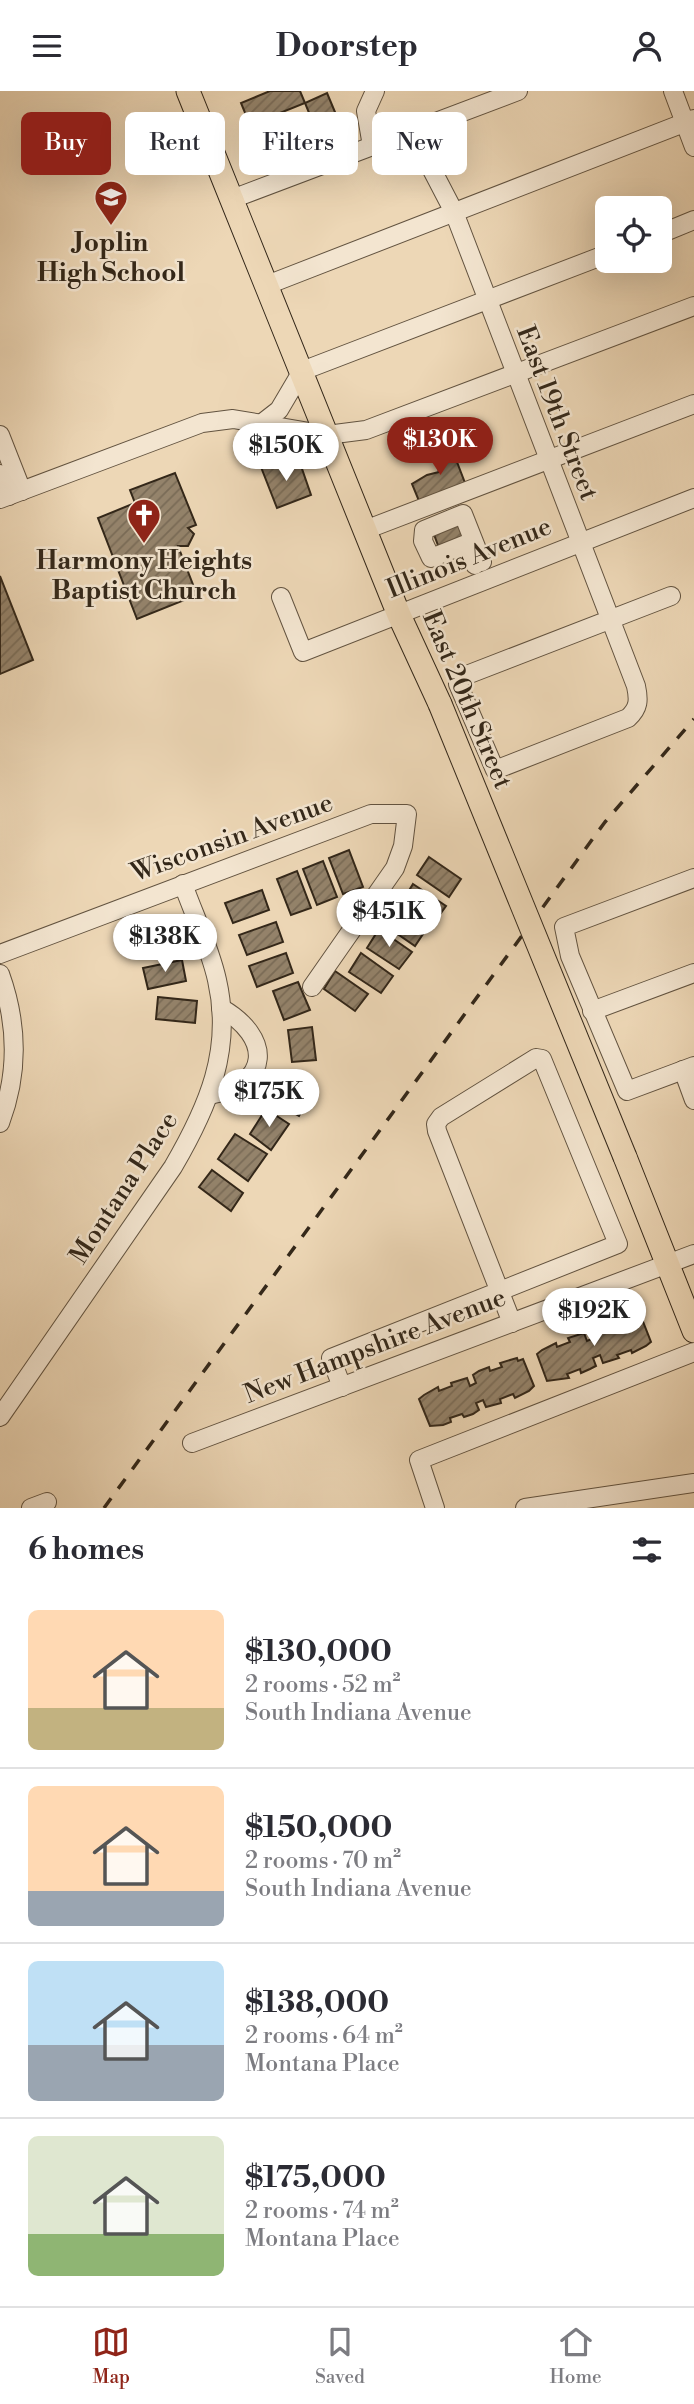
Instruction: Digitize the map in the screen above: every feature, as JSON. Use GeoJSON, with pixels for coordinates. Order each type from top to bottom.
{"type":"FeatureCollection","features":[{"type":"Feature","properties":{"kind":"main road","name":"East 20th Street"},"geometry":{"type":"LineString","coordinates":[[188,91],[399,615],[440,704],[694,1331]]}},
{"type":"Feature","properties":{"kind":"street"},"geometry":{"type":"LineString","coordinates":[[232,199],[372,146],[366,111],[375,91]]}},
{"type":"Feature","properties":{"kind":"street"},"geometry":{"type":"LineString","coordinates":[[462,112],[518,91]]}},
{"type":"Feature","properties":{"kind":"street"},"geometry":{"type":"LineString","coordinates":[[673,91],[689,121],[694,147]]}},
{"type":"Feature","properties":{"kind":"street"},"geometry":{"type":"LineString","coordinates":[[267,285],[689,121]]}},
{"type":"Feature","properties":{"kind":"street","name":"East 19th Street"},"geometry":{"type":"LineString","coordinates":[[435,175],[454,212],[578,542],[610,620],[636,686],[638,705],[628,717],[495,770],[458,684],[459,678],[610,620]]}},
{"type":"Feature","properties":{"kind":"street"},"geometry":{"type":"LineString","coordinates":[[672,229],[694,221]]}},
{"type":"Feature","properties":{"kind":"street"},"geometry":{"type":"LineString","coordinates":[[261,424],[279,410],[302,371],[595,259]]}},
{"type":"Feature","properties":{"kind":"street"},"geometry":{"type":"LineString","coordinates":[[10,496],[190,426],[233,419],[327,435],[366,430],[694,306]]}},
{"type":"Feature","properties":{"kind":"street"},"geometry":{"type":"LineString","coordinates":[[365,530],[694,404]]}},
{"type":"Feature","properties":{"kind":"street"},"geometry":{"type":"LineString","coordinates":[[0,435],[10,496]]}},
{"type":"Feature","properties":{"kind":"street"},"geometry":{"type":"LineString","coordinates":[[0,474],[10,496]]}},
{"type":"Feature","properties":{"kind":"street"},"geometry":{"type":"LineString","coordinates":[[460,494],[470,542],[478,563]]}},
{"type":"Feature","properties":{"kind":"street","name":"Illinois Avenue"},"geometry":{"type":"LineString","coordinates":[[281,597],[303,652],[694,498]]}},
{"type":"Feature","properties":{"kind":"street"},"geometry":{"type":"LineString","coordinates":[[463,514],[428,527],[423,541],[431,558],[470,542]]}},
{"type":"Feature","properties":{"kind":"street"},"geometry":{"type":"LineString","coordinates":[[610,620],[671,596]]}},
{"type":"Feature","properties":{"kind":"street","name":"Wisconsin Avenue"},"geometry":{"type":"LineString","coordinates":[[0,954],[371,814],[407,814],[403,846],[396,868],[312,987]]}},
{"type":"Feature","properties":{"kind":"street"},"geometry":{"type":"LineString","coordinates":[[694,878],[564,927],[570,956],[627,1091],[688,1068],[694,1100]]}},
{"type":"Feature","properties":{"kind":"street","name":"Montana Place"},"geometry":{"type":"LineString","coordinates":[[0,1417],[173,1167],[198,1123],[209,1095],[222,1053],[221,1008],[217,978],[183,884]]}},
{"type":"Feature","properties":{"kind":"street"},"geometry":{"type":"LineString","coordinates":[[592,1011],[694,973]]}},
{"type":"Feature","properties":{"kind":"street"},"geometry":{"type":"LineString","coordinates":[[0,974],[9,999],[15,1051],[11,1087],[0,1122]]}},
{"type":"Feature","properties":{"kind":"street"},"geometry":{"type":"LineString","coordinates":[[209,1095],[240,1087],[250,1077],[258,1055],[256,1042],[249,1029],[240,1019],[221,1008]]}},
{"type":"Feature","properties":{"kind":"street"},"geometry":{"type":"LineString","coordinates":[[342,1387],[331,1358],[499,1290],[618,1244],[542,1059],[536,1058],[441,1117],[436,1124],[499,1290],[512,1323]]}},
{"type":"Feature","properties":{"kind":"street","name":"New Hampshire Avenue"},"geometry":{"type":"LineString","coordinates":[[192,1443],[694,1254]]}},
{"type":"Feature","properties":{"kind":"street"},"geometry":{"type":"LineString","coordinates":[[375,1341],[386,1370]]}},
{"type":"Feature","properties":{"kind":"street"},"geometry":{"type":"LineString","coordinates":[[435,1508],[419,1459],[694,1352]]}},
{"type":"Feature","properties":{"kind":"street"},"geometry":{"type":"LineString","coordinates":[[525,1508],[694,1483]]}},
{"type":"Feature","properties":{"kind":"building"},"geometry":{"type":"Polygon","coordinates":[[[270,91],[300,91],[305,103],[282,112],[245,112],[241,103],[270,91]]]}},
{"type":"Feature","properties":{"kind":"building"},"geometry":{"type":"Polygon","coordinates":[[[327,93],[335,112],[309,112],[305,103],[327,93]]]}},
{"type":"Feature","properties":{"kind":"building"},"geometry":{"type":"Polygon","coordinates":[[[452,449],[465,483],[419,501],[412,484],[427,475],[439,472],[435,455],[452,449]]]}},
{"type":"Feature","properties":{"kind":"building"},"geometry":{"type":"Polygon","coordinates":[[[259,462],[301,466],[311,495],[277,508],[259,462]]]}},
{"type":"Feature","properties":{"kind":"building","name":"Harmony Heights Baptist Church"},"geometry":{"type":"Polygon","coordinates":[[[175,473],[196,525],[188,528],[194,534],[188,546],[178,546],[197,595],[137,619],[98,518],[135,503],[130,490],[175,473]]]}},
{"type":"Feature","properties":{"kind":"building"},"geometry":{"type":"Polygon","coordinates":[[[462,518],[469,537],[439,548],[432,529],[462,518]]]}},
{"type":"Feature","properties":{"kind":"building"},"geometry":{"type":"Polygon","coordinates":[[[0,576],[33,660],[0,674],[0,576]]]}},
{"type":"Feature","properties":{"kind":"building"},"geometry":{"type":"Polygon","coordinates":[[[349,850],[363,887],[343,894],[329,858],[349,850]]]}},
{"type":"Feature","properties":{"kind":"building"},"geometry":{"type":"Polygon","coordinates":[[[429,857],[461,879],[449,897],[417,875],[429,857]]]}},
{"type":"Feature","properties":{"kind":"building"},"geometry":{"type":"Polygon","coordinates":[[[323,861],[337,897],[317,905],[303,869],[323,861]]]}},
{"type":"Feature","properties":{"kind":"building"},"geometry":{"type":"Polygon","coordinates":[[[297,871],[311,908],[291,915],[277,879],[297,871]]]}},
{"type":"Feature","properties":{"kind":"building"},"geometry":{"type":"Polygon","coordinates":[[[413,884],[446,906],[433,924],[402,902],[413,884]]]}},
{"type":"Feature","properties":{"kind":"building"},"geometry":{"type":"Polygon","coordinates":[[[262,890],[269,910],[233,923],[225,903],[262,890]]]}},
{"type":"Feature","properties":{"kind":"building"},"geometry":{"type":"Polygon","coordinates":[[[395,906],[427,928],[415,946],[383,924],[395,906]]]}},
{"type":"Feature","properties":{"kind":"building"},"geometry":{"type":"Polygon","coordinates":[[[276,922],[283,942],[247,955],[239,935],[276,922]]]}},
{"type":"Feature","properties":{"kind":"building"},"geometry":{"type":"Polygon","coordinates":[[[169,923],[176,943],[140,956],[132,936],[169,923]]]}},
{"type":"Feature","properties":{"kind":"building"},"geometry":{"type":"Polygon","coordinates":[[[379,929],[412,952],[399,969],[367,948],[379,929]]]}},
{"type":"Feature","properties":{"kind":"building"},"geometry":{"type":"Polygon","coordinates":[[[286,953],[293,973],[257,987],[249,966],[286,953]]]}},
{"type":"Feature","properties":{"kind":"building"},"geometry":{"type":"Polygon","coordinates":[[[361,953],[393,976],[381,993],[349,972],[361,953]]]}},
{"type":"Feature","properties":{"kind":"building"},"geometry":{"type":"Polygon","coordinates":[[[182,960],[186,981],[148,989],[143,968],[182,960]]]}},
{"type":"Feature","properties":{"kind":"building"},"geometry":{"type":"Polygon","coordinates":[[[335,971],[368,994],[355,1011],[324,989],[335,971]]]}},
{"type":"Feature","properties":{"kind":"building"},"geometry":{"type":"Polygon","coordinates":[[[298,982],[310,1010],[284,1020],[273,991],[298,982]]]}},
{"type":"Feature","properties":{"kind":"building"},"geometry":{"type":"Polygon","coordinates":[[[158,997],[197,1001],[195,1023],[156,1019],[158,997]]]}},
{"type":"Feature","properties":{"kind":"building"},"geometry":{"type":"Polygon","coordinates":[[[312,1027],[316,1060],[292,1062],[288,1030],[312,1027]]]}},
{"type":"Feature","properties":{"kind":"building"},"geometry":{"type":"Polygon","coordinates":[[[290,1076],[314,1089],[299,1116],[276,1103],[290,1076]]]}},
{"type":"Feature","properties":{"kind":"building"},"geometry":{"type":"Polygon","coordinates":[[[266,1109],[289,1124],[271,1150],[250,1134],[266,1109]]]}},
{"type":"Feature","properties":{"kind":"building"},"geometry":{"type":"Polygon","coordinates":[[[235,1134],[267,1154],[248,1181],[218,1159],[235,1134]]]}},
{"type":"Feature","properties":{"kind":"building"},"geometry":{"type":"Polygon","coordinates":[[[212,1170],[243,1193],[231,1211],[199,1187],[212,1170]]]}},
{"type":"Feature","properties":{"kind":"building"},"geometry":{"type":"Polygon","coordinates":[[[634,1313],[635,1316],[640,1314],[651,1342],[646,1346],[632,1353],[631,1350],[617,1355],[619,1358],[603,1363],[600,1355],[593,1358],[596,1366],[590,1369],[581,1373],[580,1369],[567,1374],[569,1378],[547,1381],[537,1354],[542,1350],[556,1343],[557,1347],[570,1342],[568,1338],[584,1333],[587,1341],[594,1338],[591,1330],[596,1326],[606,1322],[608,1326],[619,1322],[618,1318],[634,1313]]]}},
{"type":"Feature","properties":{"kind":"building"},"geometry":{"type":"Polygon","coordinates":[[[517,1358],[518,1361],[523,1359],[534,1386],[529,1391],[515,1398],[513,1394],[500,1399],[501,1403],[486,1407],[483,1400],[476,1403],[479,1410],[473,1414],[464,1417],[462,1414],[450,1418],[451,1422],[443,1425],[430,1426],[419,1399],[424,1395],[438,1387],[439,1391],[452,1386],[451,1383],[467,1378],[470,1386],[476,1383],[473,1375],[479,1371],[489,1367],[490,1371],[502,1367],[500,1363],[517,1358]]]}},
{"type":"Feature","properties":{"kind":"railway"},"geometry":{"type":"LineString","coordinates":[[104,1508],[605,822],[694,719]]}},
{"type":"Feature","properties":{"kind":"place","name":"Joplin High School"},"geometry":{"type":"Point","coordinates":[111,227]}},
{"type":"Feature","properties":{"kind":"place","name":"Harmony Heights Baptist Church"},"geometry":{"type":"Point","coordinates":[144,545]}}]}
